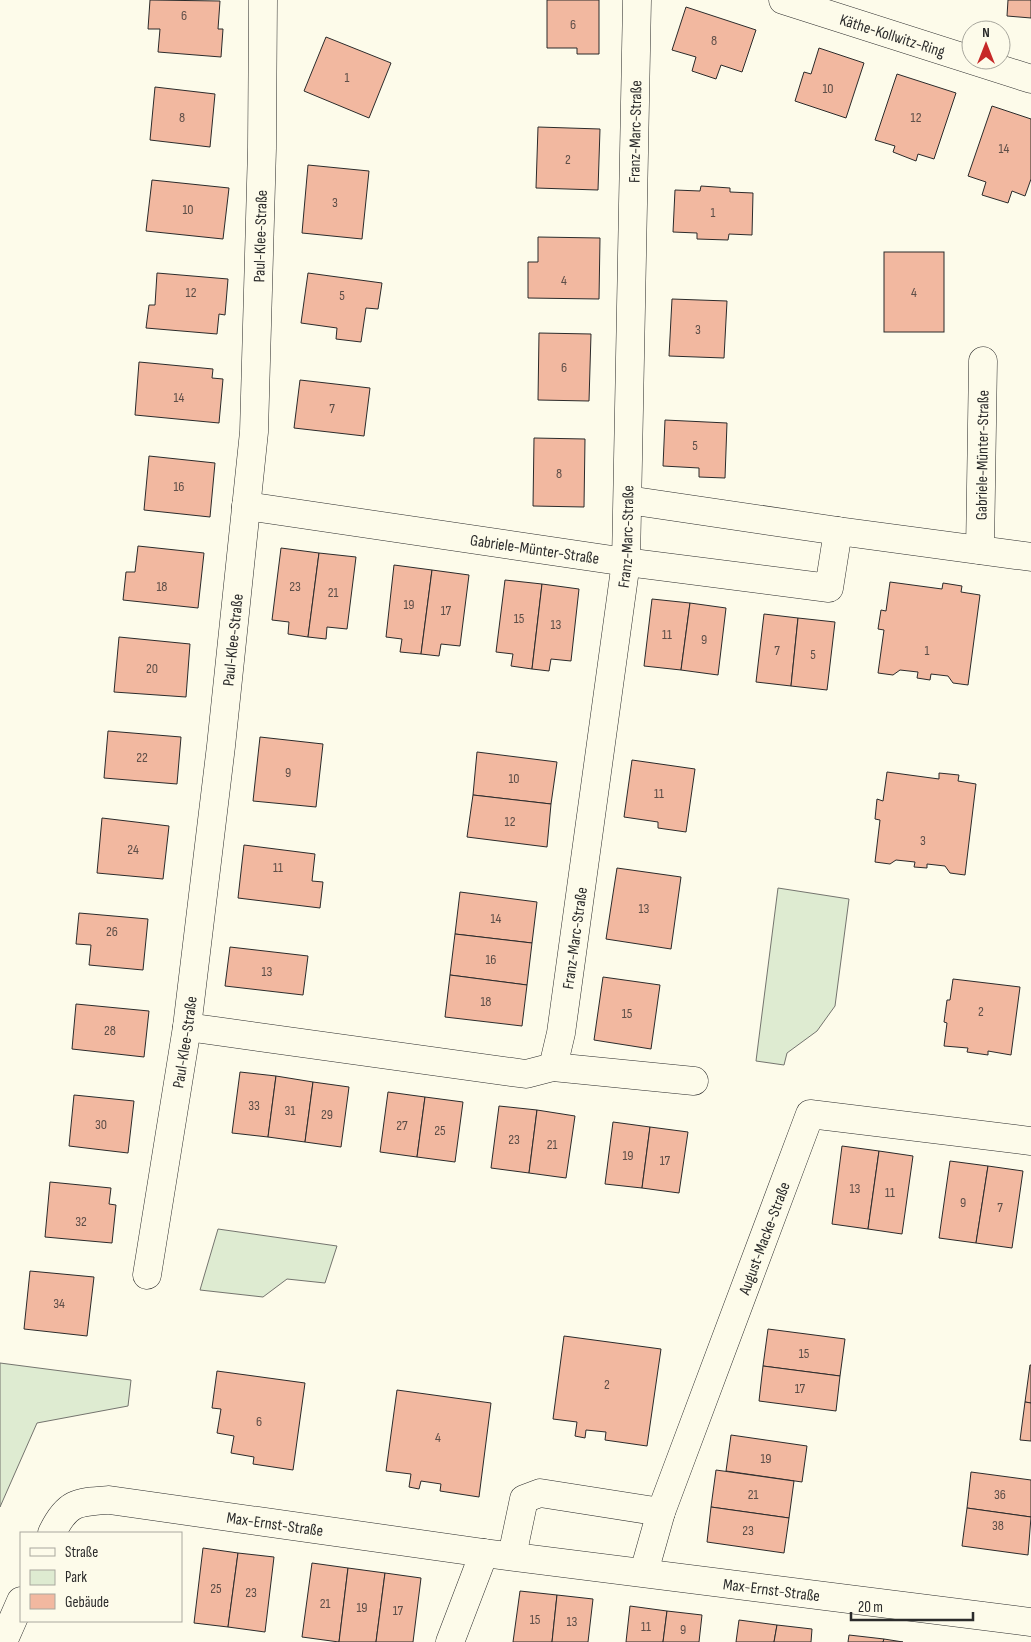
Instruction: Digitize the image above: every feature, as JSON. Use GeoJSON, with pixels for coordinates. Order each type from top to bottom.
{"type":"FeatureCollection","features":[{"type":"Feature","properties":{"kind":"street","name":"Paul-Klee-Straße"},"geometry":{"type":"LineString","coordinates":[[147,1275],[187,1027],[221,746],[254,432],[262,148],[263,0]]}},
{"type":"Feature","properties":{"kind":"street","name":"Franz-Marc-Straße"},"geometry":{"type":"LineString","coordinates":[[553,1067],[561,1033],[626,562],[637,0]]}},
{"type":"Feature","properties":{"kind":"street","name":"Käthe-Kollwitz-Ring"},"geometry":{"type":"LineString","coordinates":[[783,0],[1031,79]]}},
{"type":"Feature","properties":{"kind":"street","name":"Gabriele-Münter-Straße"},"geometry":{"type":"LineString","coordinates":[[980,550],[983,361]]}},
{"type":"Feature","properties":{"kind":"street"},"geometry":{"type":"LineString","coordinates":[[628,500],[838,532],[1031,556]]}},
{"type":"Feature","properties":{"kind":"street","name":"Gabriele-Münter-Straße"},"geometry":{"type":"LineString","coordinates":[[246,506],[626,562],[829,588],[838,532]]}},
{"type":"Feature","properties":{"kind":"street"},"geometry":{"type":"LineString","coordinates":[[187,1027],[526,1074],[553,1067],[694,1081]]}},
{"type":"Feature","properties":{"kind":"street","name":"August-Macke-Straße"},"geometry":{"type":"LineString","coordinates":[[644,1572],[660,1512],[810,1114],[1031,1141]]}},
{"type":"Feature","properties":{"kind":"street"},"geometry":{"type":"LineString","coordinates":[[512,1556],[524,1499],[540,1494],[660,1512]]}},
{"type":"Feature","properties":{"kind":"street","name":"Max-Ernst-Straße"},"geometry":{"type":"LineString","coordinates":[[52,1532],[59,1518],[78,1502],[109,1500],[484,1553],[644,1572],[1031,1624]]}},
{"type":"Feature","properties":{"kind":"street"},"geometry":{"type":"LineString","coordinates":[[450,1642],[484,1553]]}},
{"type":"Feature","properties":{"kind":"street"},"geometry":{"type":"LineString","coordinates":[[3,1642],[20,1603]]}},
{"type":"Feature","properties":{"kind":"street"},"geometry":{"type":"LineString","coordinates":[[1021,1642],[1031,1624]]}},
{"type":"Feature","properties":{"kind":"green space"},"geometry":{"type":"Polygon","coordinates":[[[778,888],[849,899],[835,1006],[817,1031],[787,1053],[784,1065],[756,1061],[778,888]]]}},
{"type":"Feature","properties":{"kind":"green space"},"geometry":{"type":"Polygon","coordinates":[[[218,1229],[337,1246],[325,1283],[287,1279],[263,1297],[200,1290],[218,1229]]]}},
{"type":"Feature","properties":{"kind":"green space"},"geometry":{"type":"Polygon","coordinates":[[[0,1363],[131,1380],[128,1406],[37,1423],[0,1507],[0,1363]]]}},
{"type":"Feature","properties":{"kind":"building"},"geometry":{"type":"Polygon","coordinates":[[[150,0],[220,1],[218,29],[223,29],[221,57],[158,52],[160,29],[148,29],[150,0]]]}},
{"type":"Feature","properties":{"kind":"building"},"geometry":{"type":"Polygon","coordinates":[[[547,0],[599,0],[599,54],[577,54],[577,48],[547,48],[547,0]]]}},
{"type":"Feature","properties":{"kind":"building"},"geometry":{"type":"Polygon","coordinates":[[[1008,0],[1031,0],[1031,18],[1007,16],[1008,0]]]}},
{"type":"Feature","properties":{"kind":"building"},"geometry":{"type":"Polygon","coordinates":[[[686,7],[756,30],[742,72],[721,65],[716,79],[692,71],[696,57],[672,50],[686,7]]]}},
{"type":"Feature","properties":{"kind":"building"},"geometry":{"type":"Polygon","coordinates":[[[326,37],[391,63],[369,118],[304,91],[326,37]]]}},
{"type":"Feature","properties":{"kind":"building"},"geometry":{"type":"Polygon","coordinates":[[[819,48],[864,63],[846,118],[795,101],[804,72],[811,74],[819,48]]]}},
{"type":"Feature","properties":{"kind":"building"},"geometry":{"type":"Polygon","coordinates":[[[897,74],[956,93],[934,159],[918,154],[916,161],[893,152],[895,146],[875,140],[897,74]]]}},
{"type":"Feature","properties":{"kind":"building"},"geometry":{"type":"Polygon","coordinates":[[[155,87],[215,94],[210,147],[150,140],[155,87]]]}},
{"type":"Feature","properties":{"kind":"building"},"geometry":{"type":"Polygon","coordinates":[[[992,106],[1031,119],[1031,179],[1025,196],[1012,191],[1008,203],[982,195],[986,182],[968,176],[992,106]]]}},
{"type":"Feature","properties":{"kind":"building"},"geometry":{"type":"Polygon","coordinates":[[[538,127],[600,129],[598,190],[536,188],[538,127]]]}},
{"type":"Feature","properties":{"kind":"building"},"geometry":{"type":"Polygon","coordinates":[[[308,165],[369,171],[362,239],[302,233],[308,165]]]}},
{"type":"Feature","properties":{"kind":"building"},"geometry":{"type":"Polygon","coordinates":[[[152,180],[229,188],[223,239],[146,231],[152,180]]]}},
{"type":"Feature","properties":{"kind":"building"},"geometry":{"type":"Polygon","coordinates":[[[701,186],[730,188],[730,192],[753,193],[752,235],[729,234],[728,240],[697,239],[697,233],[673,232],[675,190],[700,191],[701,186]]]}},
{"type":"Feature","properties":{"kind":"building"},"geometry":{"type":"Polygon","coordinates":[[[538,237],[600,238],[599,299],[528,298],[528,262],[538,262],[538,237]]]}},
{"type":"Feature","properties":{"kind":"building"},"geometry":{"type":"Polygon","coordinates":[[[884,252],[944,252],[944,332],[884,332],[884,252]]]}},
{"type":"Feature","properties":{"kind":"building"},"geometry":{"type":"Polygon","coordinates":[[[157,273],[228,279],[225,315],[219,314],[217,334],[146,328],[149,305],[155,305],[157,273]]]}},
{"type":"Feature","properties":{"kind":"building"},"geometry":{"type":"Polygon","coordinates":[[[308,273],[382,283],[378,309],[366,308],[361,342],[336,339],[337,328],[301,323],[308,273]]]}},
{"type":"Feature","properties":{"kind":"building"},"geometry":{"type":"Polygon","coordinates":[[[672,299],[727,301],[724,358],[669,356],[672,299]]]}},
{"type":"Feature","properties":{"kind":"building"},"geometry":{"type":"Polygon","coordinates":[[[539,333],[591,334],[589,401],[538,400],[539,333]]]}},
{"type":"Feature","properties":{"kind":"building"},"geometry":{"type":"Polygon","coordinates":[[[139,362],[213,369],[212,378],[223,379],[219,423],[135,415],[139,362]]]}},
{"type":"Feature","properties":{"kind":"building"},"geometry":{"type":"Polygon","coordinates":[[[300,380],[370,388],[364,436],[294,428],[300,380]]]}},
{"type":"Feature","properties":{"kind":"building"},"geometry":{"type":"Polygon","coordinates":[[[665,420],[727,423],[725,478],[699,477],[699,468],[663,466],[665,420]]]}},
{"type":"Feature","properties":{"kind":"building"},"geometry":{"type":"Polygon","coordinates":[[[534,438],[585,439],[584,507],[533,506],[534,438]]]}},
{"type":"Feature","properties":{"kind":"building"},"geometry":{"type":"Polygon","coordinates":[[[149,456],[215,463],[210,517],[144,510],[149,456]]]}},
{"type":"Feature","properties":{"kind":"building"},"geometry":{"type":"Polygon","coordinates":[[[138,546],[204,553],[198,608],[123,600],[126,572],[135,572],[138,546]]]}},
{"type":"Feature","properties":{"kind":"building"},"geometry":{"type":"Polygon","coordinates":[[[281,548],[319,553],[308,637],[288,634],[289,622],[272,620],[281,548]]]}},
{"type":"Feature","properties":{"kind":"building"},"geometry":{"type":"Polygon","coordinates":[[[319,553],[356,557],[347,629],[327,627],[326,639],[308,637],[319,553]]]}},
{"type":"Feature","properties":{"kind":"building"},"geometry":{"type":"Polygon","coordinates":[[[394,565],[432,570],[421,654],[400,652],[402,639],[386,637],[394,565]]]}},
{"type":"Feature","properties":{"kind":"building"},"geometry":{"type":"Polygon","coordinates":[[[432,570],[469,575],[460,646],[441,644],[439,656],[421,654],[432,570]]]}},
{"type":"Feature","properties":{"kind":"building"},"geometry":{"type":"Polygon","coordinates":[[[505,580],[542,584],[532,669],[511,666],[513,654],[496,652],[505,580]]]}},
{"type":"Feature","properties":{"kind":"building"},"geometry":{"type":"Polygon","coordinates":[[[890,582],[942,589],[943,583],[962,586],[961,592],[980,595],[968,685],[953,683],[948,676],[931,674],[930,680],[917,678],[918,672],[900,670],[893,675],[878,673],[884,630],[878,629],[881,610],[886,611],[890,582]]]}},
{"type":"Feature","properties":{"kind":"building"},"geometry":{"type":"Polygon","coordinates":[[[542,584],[579,589],[571,661],[551,659],[549,671],[532,669],[542,584]]]}},
{"type":"Feature","properties":{"kind":"building"},"geometry":{"type":"Polygon","coordinates":[[[652,599],[690,603],[681,670],[644,666],[652,599]]]}},
{"type":"Feature","properties":{"kind":"building"},"geometry":{"type":"Polygon","coordinates":[[[690,603],[726,608],[718,675],[681,670],[690,603]]]}},
{"type":"Feature","properties":{"kind":"building"},"geometry":{"type":"Polygon","coordinates":[[[764,614],[798,618],[791,686],[756,682],[764,614]]]}},
{"type":"Feature","properties":{"kind":"building"},"geometry":{"type":"Polygon","coordinates":[[[798,618],[835,622],[827,690],[791,686],[798,618]]]}},
{"type":"Feature","properties":{"kind":"building"},"geometry":{"type":"Polygon","coordinates":[[[119,637],[190,644],[186,697],[114,692],[119,637]]]}},
{"type":"Feature","properties":{"kind":"building"},"geometry":{"type":"Polygon","coordinates":[[[108,731],[181,737],[177,784],[104,778],[108,731]]]}},
{"type":"Feature","properties":{"kind":"building"},"geometry":{"type":"Polygon","coordinates":[[[260,737],[323,744],[316,807],[253,801],[260,737]]]}},
{"type":"Feature","properties":{"kind":"building"},"geometry":{"type":"Polygon","coordinates":[[[477,752],[557,762],[551,804],[473,795],[477,752]]]}},
{"type":"Feature","properties":{"kind":"building"},"geometry":{"type":"Polygon","coordinates":[[[632,760],[695,769],[686,832],[658,828],[658,822],[624,817],[632,760]]]}},
{"type":"Feature","properties":{"kind":"building"},"geometry":{"type":"Polygon","coordinates":[[[887,772],[939,779],[939,773],[959,775],[958,781],[976,784],[965,875],[950,873],[945,866],[927,864],[927,868],[914,867],[915,862],[896,860],[890,864],[875,862],[880,820],[875,819],[877,799],[883,801],[887,772]]]}},
{"type":"Feature","properties":{"kind":"building"},"geometry":{"type":"Polygon","coordinates":[[[473,795],[551,804],[547,847],[467,837],[473,795]]]}},
{"type":"Feature","properties":{"kind":"building"},"geometry":{"type":"Polygon","coordinates":[[[102,818],[169,826],[163,879],[97,873],[102,818]]]}},
{"type":"Feature","properties":{"kind":"building"},"geometry":{"type":"Polygon","coordinates":[[[244,845],[315,854],[312,881],[323,882],[320,908],[238,898],[244,845]]]}},
{"type":"Feature","properties":{"kind":"building"},"geometry":{"type":"Polygon","coordinates":[[[617,868],[681,877],[671,949],[606,939],[617,868]]]}},
{"type":"Feature","properties":{"kind":"building"},"geometry":{"type":"Polygon","coordinates":[[[460,892],[537,902],[532,943],[455,934],[460,892]]]}},
{"type":"Feature","properties":{"kind":"building"},"geometry":{"type":"Polygon","coordinates":[[[79,913],[148,919],[143,970],[89,965],[91,945],[76,944],[79,913]]]}},
{"type":"Feature","properties":{"kind":"building"},"geometry":{"type":"Polygon","coordinates":[[[455,934],[532,943],[527,985],[450,975],[455,934]]]}},
{"type":"Feature","properties":{"kind":"building"},"geometry":{"type":"Polygon","coordinates":[[[230,947],[308,956],[303,995],[225,986],[230,947]]]}},
{"type":"Feature","properties":{"kind":"building"},"geometry":{"type":"Polygon","coordinates":[[[450,975],[527,985],[522,1026],[445,1017],[450,975]]]}},
{"type":"Feature","properties":{"kind":"building"},"geometry":{"type":"Polygon","coordinates":[[[603,977],[660,985],[651,1049],[594,1040],[603,977]]]}},
{"type":"Feature","properties":{"kind":"building"},"geometry":{"type":"Polygon","coordinates":[[[953,979],[1020,987],[1011,1055],[988,1051],[988,1055],[967,1052],[968,1048],[944,1046],[947,1023],[944,1022],[947,1000],[950,1000],[953,979]]]}},
{"type":"Feature","properties":{"kind":"building"},"geometry":{"type":"Polygon","coordinates":[[[76,1004],[149,1011],[144,1057],[72,1049],[76,1004]]]}},
{"type":"Feature","properties":{"kind":"building"},"geometry":{"type":"Polygon","coordinates":[[[240,1072],[276,1076],[268,1137],[232,1133],[240,1072]]]}},
{"type":"Feature","properties":{"kind":"building"},"geometry":{"type":"Polygon","coordinates":[[[276,1076],[313,1082],[305,1142],[268,1137],[276,1076]]]}},
{"type":"Feature","properties":{"kind":"building"},"geometry":{"type":"Polygon","coordinates":[[[313,1082],[349,1087],[341,1147],[305,1142],[313,1082]]]}},
{"type":"Feature","properties":{"kind":"building"},"geometry":{"type":"Polygon","coordinates":[[[388,1092],[425,1097],[417,1157],[380,1152],[388,1092]]]}},
{"type":"Feature","properties":{"kind":"building"},"geometry":{"type":"Polygon","coordinates":[[[74,1095],[134,1101],[128,1153],[69,1146],[74,1095]]]}},
{"type":"Feature","properties":{"kind":"building"},"geometry":{"type":"Polygon","coordinates":[[[425,1097],[463,1102],[455,1162],[417,1157],[425,1097]]]}},
{"type":"Feature","properties":{"kind":"building"},"geometry":{"type":"Polygon","coordinates":[[[499,1106],[537,1110],[529,1173],[491,1168],[499,1106]]]}},
{"type":"Feature","properties":{"kind":"building"},"geometry":{"type":"Polygon","coordinates":[[[537,1110],[575,1116],[566,1178],[529,1173],[537,1110]]]}},
{"type":"Feature","properties":{"kind":"building"},"geometry":{"type":"Polygon","coordinates":[[[613,1122],[650,1127],[642,1188],[605,1184],[613,1122]]]}},
{"type":"Feature","properties":{"kind":"building"},"geometry":{"type":"Polygon","coordinates":[[[650,1127],[688,1132],[679,1193],[642,1188],[650,1127]]]}},
{"type":"Feature","properties":{"kind":"building"},"geometry":{"type":"Polygon","coordinates":[[[842,1146],[879,1151],[868,1229],[832,1224],[842,1146]]]}},
{"type":"Feature","properties":{"kind":"building"},"geometry":{"type":"Polygon","coordinates":[[[879,1151],[913,1156],[902,1234],[868,1229],[879,1151]]]}},
{"type":"Feature","properties":{"kind":"building"},"geometry":{"type":"Polygon","coordinates":[[[950,1161],[988,1166],[976,1243],[939,1238],[950,1161]]]}},
{"type":"Feature","properties":{"kind":"building"},"geometry":{"type":"Polygon","coordinates":[[[988,1166],[1023,1171],[1012,1248],[976,1243],[988,1166]]]}},
{"type":"Feature","properties":{"kind":"building"},"geometry":{"type":"Polygon","coordinates":[[[50,1182],[111,1188],[109,1204],[116,1205],[112,1243],[45,1237],[50,1182]]]}},
{"type":"Feature","properties":{"kind":"building"},"geometry":{"type":"Polygon","coordinates":[[[30,1271],[94,1277],[87,1336],[24,1329],[30,1271]]]}},
{"type":"Feature","properties":{"kind":"building"},"geometry":{"type":"Polygon","coordinates":[[[768,1329],[845,1339],[840,1376],[763,1366],[768,1329]]]}},
{"type":"Feature","properties":{"kind":"building"},"geometry":{"type":"Polygon","coordinates":[[[564,1336],[661,1349],[647,1446],[605,1440],[606,1432],[586,1430],[585,1438],[575,1436],[577,1422],[553,1419],[564,1336]]]}},
{"type":"Feature","properties":{"kind":"building"},"geometry":{"type":"Polygon","coordinates":[[[1031,1365],[1031,1403],[1025,1402],[1031,1365]]]}},
{"type":"Feature","properties":{"kind":"building"},"geometry":{"type":"Polygon","coordinates":[[[763,1366],[840,1376],[836,1411],[759,1401],[763,1366]]]}},
{"type":"Feature","properties":{"kind":"building"},"geometry":{"type":"Polygon","coordinates":[[[217,1371],[305,1383],[293,1470],[253,1464],[254,1457],[231,1453],[234,1436],[217,1433],[221,1409],[212,1408],[217,1371]]]}},
{"type":"Feature","properties":{"kind":"building"},"geometry":{"type":"Polygon","coordinates":[[[397,1390],[491,1403],[479,1497],[440,1491],[441,1484],[421,1481],[419,1489],[409,1487],[411,1474],[386,1471],[397,1390]]]}},
{"type":"Feature","properties":{"kind":"building"},"geometry":{"type":"Polygon","coordinates":[[[1025,1402],[1031,1403],[1031,1441],[1020,1440],[1025,1402]]]}},
{"type":"Feature","properties":{"kind":"building"},"geometry":{"type":"Polygon","coordinates":[[[731,1435],[807,1446],[802,1482],[726,1471],[731,1435]]]}},
{"type":"Feature","properties":{"kind":"building"},"geometry":{"type":"Polygon","coordinates":[[[716,1470],[794,1481],[789,1518],[711,1507],[716,1470]]]}},
{"type":"Feature","properties":{"kind":"building"},"geometry":{"type":"Polygon","coordinates":[[[971,1472],[1031,1480],[1031,1517],[967,1508],[971,1472]]]}},
{"type":"Feature","properties":{"kind":"building"},"geometry":{"type":"Polygon","coordinates":[[[711,1507],[789,1518],[784,1553],[707,1542],[711,1507]]]}},
{"type":"Feature","properties":{"kind":"building"},"geometry":{"type":"Polygon","coordinates":[[[967,1508],[1031,1517],[1028,1555],[962,1546],[967,1508]]]}},
{"type":"Feature","properties":{"kind":"building"},"geometry":{"type":"Polygon","coordinates":[[[203,1548],[238,1553],[228,1627],[194,1623],[203,1548]]]}},
{"type":"Feature","properties":{"kind":"building"},"geometry":{"type":"Polygon","coordinates":[[[238,1553],[274,1557],[265,1632],[228,1627],[238,1553]]]}},
{"type":"Feature","properties":{"kind":"building"},"geometry":{"type":"Polygon","coordinates":[[[312,1563],[348,1568],[339,1642],[302,1637],[312,1563]]]}},
{"type":"Feature","properties":{"kind":"building"},"geometry":{"type":"Polygon","coordinates":[[[348,1568],[385,1573],[376,1642],[339,1642],[348,1568]]]}},
{"type":"Feature","properties":{"kind":"building"},"geometry":{"type":"Polygon","coordinates":[[[385,1573],[421,1578],[413,1642],[376,1642],[385,1573]]]}},
{"type":"Feature","properties":{"kind":"building"},"geometry":{"type":"Polygon","coordinates":[[[520,1591],[557,1595],[552,1642],[513,1642],[520,1591]]]}},
{"type":"Feature","properties":{"kind":"building"},"geometry":{"type":"Polygon","coordinates":[[[557,1595],[593,1599],[588,1642],[552,1642],[557,1595]]]}},
{"type":"Feature","properties":{"kind":"building"},"geometry":{"type":"Polygon","coordinates":[[[630,1606],[667,1611],[663,1642],[626,1642],[630,1606]]]}},
{"type":"Feature","properties":{"kind":"building"},"geometry":{"type":"Polygon","coordinates":[[[667,1611],[702,1615],[699,1642],[663,1642],[667,1611]]]}},
{"type":"Feature","properties":{"kind":"building"},"geometry":{"type":"Polygon","coordinates":[[[739,1620],[777,1625],[774,1642],[736,1642],[739,1620]]]}},
{"type":"Feature","properties":{"kind":"building"},"geometry":{"type":"Polygon","coordinates":[[[777,1625],[812,1629],[811,1642],[774,1642],[777,1625]]]}},
{"type":"Feature","properties":{"kind":"building"},"geometry":{"type":"Polygon","coordinates":[[[849,1635],[884,1639],[883,1642],[848,1642],[849,1635]]]}},
{"type":"Feature","properties":{"kind":"building"},"geometry":{"type":"Polygon","coordinates":[[[884,1639],[903,1642],[883,1642],[884,1639]]]}}]}
